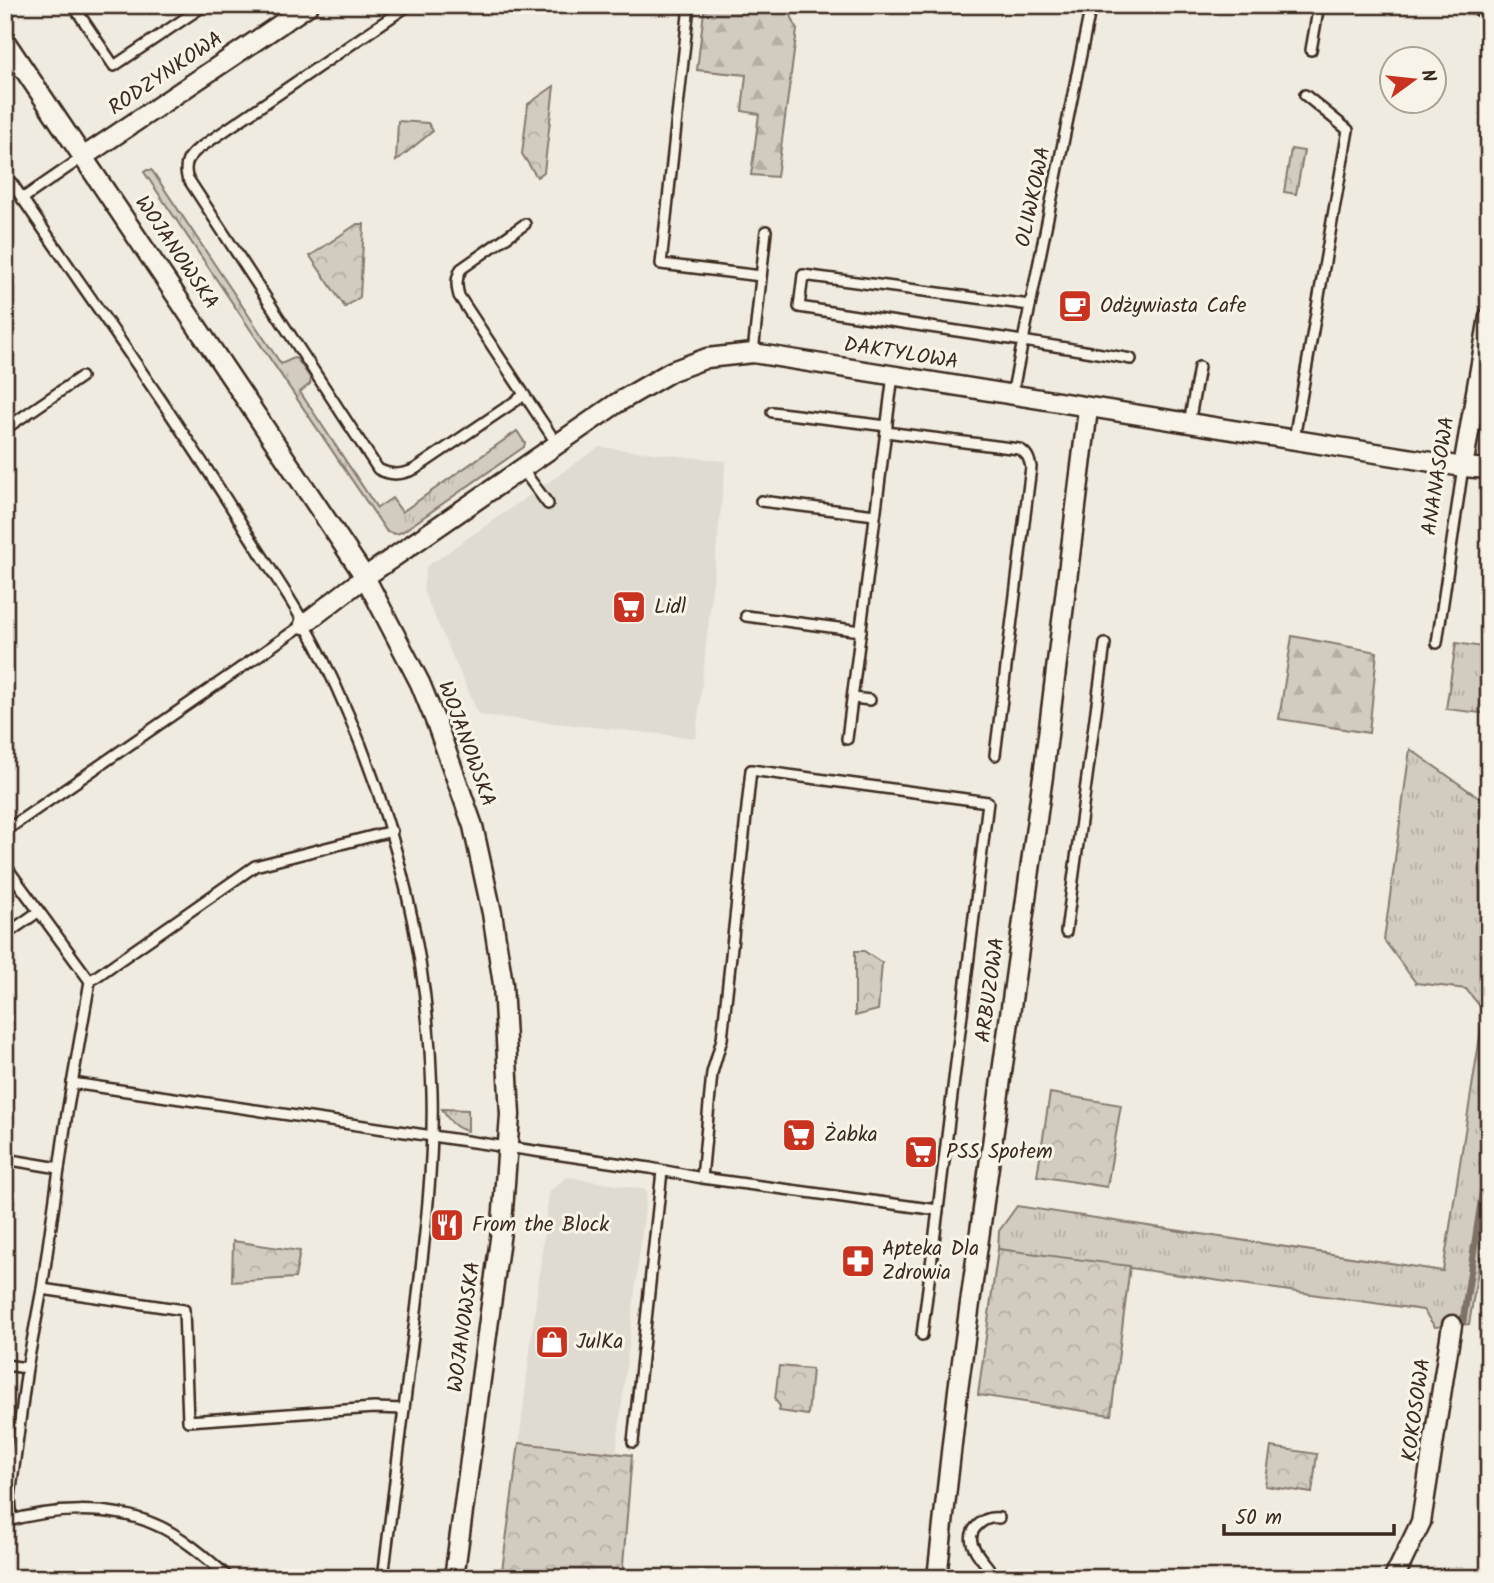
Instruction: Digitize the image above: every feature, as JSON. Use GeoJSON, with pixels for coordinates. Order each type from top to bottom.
{"type":"FeatureCollection","features":[{"type":"Feature","properties":{"kind":"street","name":"RODZYNKOWA"},"geometry":{"type":"LineString","coordinates":[[83,157],[309,5]]}},
{"type":"Feature","properties":{"kind":"street"},"geometry":{"type":"LineString","coordinates":[[1479,5],[1489,11]]}},
{"type":"Feature","properties":{"kind":"street","name":"WOJANOWSKA"},"geometry":{"type":"LineString","coordinates":[[5,41],[365,577],[419,683],[441,735],[473,827],[492,913],[503,984],[510,1099],[502,1224],[454,1578]]}},
{"type":"Feature","properties":{"kind":"street","name":"ANANASOWA"},"geometry":{"type":"LineString","coordinates":[[1463,467],[1489,317]]}},
{"type":"Feature","properties":{"kind":"street","name":"DAKTYLOWA"},"geometry":{"type":"LineString","coordinates":[[304,624],[365,577],[617,403],[672,371],[707,358],[753,354],[1088,409],[1489,469]]}},
{"type":"Feature","properties":{"kind":"street","name":"ARBUZOWA"},"geometry":{"type":"LineString","coordinates":[[937,1578],[958,1390],[1043,776],[1088,409]]}},
{"type":"Feature","properties":{"kind":"street","name":"KOKOSOWA"},"geometry":{"type":"LineString","coordinates":[[1394,1578],[1422,1522],[1452,1325]]}},
{"type":"Feature","properties":{"kind":"lane"},"geometry":{"type":"LineString","coordinates":[[73,5],[114,66],[205,5]]}},
{"type":"Feature","properties":{"kind":"lane"},"geometry":{"type":"LineString","coordinates":[[686,5],[688,15],[662,264],[761,276]]}},
{"type":"Feature","properties":{"kind":"lane","name":"OLIWKOWA"},"geometry":{"type":"LineString","coordinates":[[1012,395],[1091,5]]}},
{"type":"Feature","properties":{"kind":"lane"},"geometry":{"type":"LineString","coordinates":[[1311,50],[1319,5]]}},
{"type":"Feature","properties":{"kind":"lane"},"geometry":{"type":"LineString","coordinates":[[402,7],[198,149],[190,156],[185,166],[187,177],[379,469],[394,474],[415,469],[523,396]]}},
{"type":"Feature","properties":{"kind":"lane"},"geometry":{"type":"LineString","coordinates":[[1294,439],[1348,130],[1305,95]]}},
{"type":"Feature","properties":{"kind":"lane"},"geometry":{"type":"LineString","coordinates":[[22,198],[83,157]]}},
{"type":"Feature","properties":{"kind":"lane"},"geometry":{"type":"LineString","coordinates":[[5,173],[215,481],[304,624],[346,710],[370,767],[392,831],[409,903],[426,1010],[433,1096],[431,1175],[383,1578]]}},
{"type":"Feature","properties":{"kind":"lane"},"geometry":{"type":"LineString","coordinates":[[525,224],[461,269],[456,286],[459,296],[557,444]]}},
{"type":"Feature","properties":{"kind":"lane"},"geometry":{"type":"LineString","coordinates":[[753,354],[766,231]]}},
{"type":"Feature","properties":{"kind":"lane"},"geometry":{"type":"LineString","coordinates":[[1030,305],[803,275],[799,307],[1131,359]]}},
{"type":"Feature","properties":{"kind":"lane"},"geometry":{"type":"LineString","coordinates":[[1189,424],[1199,367]]}},
{"type":"Feature","properties":{"kind":"lane"},"geometry":{"type":"LineString","coordinates":[[847,739],[893,375]]}},
{"type":"Feature","properties":{"kind":"lane"},"geometry":{"type":"LineString","coordinates":[[5,429],[81,377]]}},
{"type":"Feature","properties":{"kind":"lane"},"geometry":{"type":"LineString","coordinates":[[772,412],[1025,452],[1031,473],[995,755]]}},
{"type":"Feature","properties":{"kind":"lane","name":"ANANASOWA"},"geometry":{"type":"LineString","coordinates":[[1437,643],[1463,467]]}},
{"type":"Feature","properties":{"kind":"lane"},"geometry":{"type":"LineString","coordinates":[[522,469],[548,504]]}},
{"type":"Feature","properties":{"kind":"lane"},"geometry":{"type":"LineString","coordinates":[[761,501],[875,515]]}},
{"type":"Feature","properties":{"kind":"lane"},"geometry":{"type":"LineString","coordinates":[[746,616],[861,631]]}},
{"type":"Feature","properties":{"kind":"lane"},"geometry":{"type":"LineString","coordinates":[[5,831],[304,624]]}},
{"type":"Feature","properties":{"kind":"lane"},"geometry":{"type":"LineString","coordinates":[[1066,932],[1105,644]]}},
{"type":"Feature","properties":{"kind":"lane"},"geometry":{"type":"LineString","coordinates":[[853,698],[870,700]]}},
{"type":"Feature","properties":{"kind":"lane"},"geometry":{"type":"LineString","coordinates":[[702,1178],[712,1073],[722,1039],[751,771],[988,802],[922,1335]]}},
{"type":"Feature","properties":{"kind":"lane"},"geometry":{"type":"LineString","coordinates":[[229,1578],[189,1545],[156,1524],[116,1512],[71,1510],[9,1521],[27,1368],[42,1289],[90,981],[255,866],[392,831]]}},
{"type":"Feature","properties":{"kind":"lane"},"geometry":{"type":"LineString","coordinates":[[5,865],[90,981]]}},
{"type":"Feature","properties":{"kind":"lane"},"geometry":{"type":"LineString","coordinates":[[5,935],[38,912]]}},
{"type":"Feature","properties":{"kind":"lane"},"geometry":{"type":"LineString","coordinates":[[72,1083],[702,1178],[938,1210]]}},
{"type":"Feature","properties":{"kind":"lane"},"geometry":{"type":"LineString","coordinates":[[5,1159],[59,1168]]}},
{"type":"Feature","properties":{"kind":"lane"},"geometry":{"type":"LineString","coordinates":[[633,1442],[662,1171]]}},
{"type":"Feature","properties":{"kind":"lane"},"geometry":{"type":"LineString","coordinates":[[42,1289],[184,1310],[188,1421],[374,1408],[404,1409]]}},
{"type":"Feature","properties":{"kind":"lane"},"geometry":{"type":"LineString","coordinates":[[5,1365],[27,1368]]}},
{"type":"Feature","properties":{"kind":"lane"},"geometry":{"type":"LineString","coordinates":[[995,1578],[988,1564],[978,1556],[972,1545],[972,1538],[978,1524],[993,1517],[999,1518]]}},
{"type":"Feature","properties":{"kind":"shaded area"},"geometry":{"type":"Polygon","coordinates":[[[599,447],[726,461],[696,738],[479,715],[423,591],[426,567],[599,447]]]}},
{"type":"Feature","properties":{"kind":"shaded area"},"geometry":{"type":"Polygon","coordinates":[[[567,1177],[647,1190],[616,1454],[519,1443],[549,1192],[567,1177]]]}},
{"type":"Feature","properties":{"kind":"green space"},"geometry":{"type":"Polygon","coordinates":[[[701,5],[787,5],[797,30],[777,177],[751,175],[759,114],[742,111],[746,75],[697,70],[704,11],[701,5]]]}},
{"type":"Feature","properties":{"kind":"green space"},"geometry":{"type":"Polygon","coordinates":[[[554,86],[544,172],[537,177],[522,154],[528,104],[554,86]]]}},
{"type":"Feature","properties":{"kind":"green space"},"geometry":{"type":"Polygon","coordinates":[[[398,121],[428,123],[433,131],[396,161],[398,121]]]}},
{"type":"Feature","properties":{"kind":"green space"},"geometry":{"type":"Polygon","coordinates":[[[1291,149],[1304,151],[1296,194],[1284,192],[1291,149]]]}},
{"type":"Feature","properties":{"kind":"green space"},"geometry":{"type":"Polygon","coordinates":[[[144,172],[153,172],[281,364],[297,359],[311,379],[310,384],[300,392],[377,508],[392,498],[402,512],[517,431],[525,443],[524,447],[402,532],[387,532],[144,172]]]}},
{"type":"Feature","properties":{"kind":"green space"},"geometry":{"type":"Polygon","coordinates":[[[357,224],[364,224],[360,297],[345,307],[310,256],[357,224]]]}},
{"type":"Feature","properties":{"kind":"green space"},"geometry":{"type":"Polygon","coordinates":[[[1292,636],[1377,652],[1369,733],[1279,719],[1292,636]]]}},
{"type":"Feature","properties":{"kind":"green space"},"geometry":{"type":"Polygon","coordinates":[[[1456,643],[1489,648],[1489,714],[1446,709],[1456,643]]]}},
{"type":"Feature","properties":{"kind":"green space"},"geometry":{"type":"Polygon","coordinates":[[[1410,749],[1489,805],[1489,1206],[1469,1324],[1435,1327],[1423,1310],[998,1249],[999,1231],[1017,1206],[1443,1271],[1484,1011],[1466,989],[1416,983],[1384,940],[1410,749]]]}},
{"type":"Feature","properties":{"kind":"green space"},"geometry":{"type":"Polygon","coordinates":[[[855,951],[864,951],[882,963],[878,1010],[855,1016],[855,951]]]}},
{"type":"Feature","properties":{"kind":"green space"},"geometry":{"type":"Polygon","coordinates":[[[1050,1093],[1121,1105],[1107,1187],[1037,1176],[1050,1093]]]}},
{"type":"Feature","properties":{"kind":"green space"},"geometry":{"type":"Polygon","coordinates":[[[442,1109],[468,1110],[468,1131],[452,1123],[442,1109]]]}},
{"type":"Feature","properties":{"kind":"green space"},"geometry":{"type":"Polygon","coordinates":[[[233,1241],[300,1251],[295,1278],[232,1282],[233,1241]]]}},
{"type":"Feature","properties":{"kind":"green space"},"geometry":{"type":"Polygon","coordinates":[[[998,1249],[1130,1266],[1111,1415],[978,1395],[998,1249]]]}},
{"type":"Feature","properties":{"kind":"green space"},"geometry":{"type":"Polygon","coordinates":[[[779,1366],[812,1369],[808,1415],[779,1411],[780,1406],[775,1400],[779,1366]]]}},
{"type":"Feature","properties":{"kind":"green space"},"geometry":{"type":"Polygon","coordinates":[[[519,1443],[632,1455],[622,1578],[501,1578],[519,1443]]]}},
{"type":"Feature","properties":{"kind":"green space"},"geometry":{"type":"Polygon","coordinates":[[[1271,1447],[1317,1454],[1312,1493],[1265,1486],[1271,1447]]]}},
{"type":"Feature","properties":{"kind":"waterway"},"geometry":{"type":"LineString","coordinates":[[1463,1321],[1489,1150]]}},
{"type":"Feature","properties":{"kind":"place","name":"Odżywiasta Cafe"},"geometry":{"type":"Point","coordinates":[1075,306]}},
{"type":"Feature","properties":{"kind":"place","name":"Lidl"},"geometry":{"type":"Point","coordinates":[629,607]}},
{"type":"Feature","properties":{"kind":"place","name":"Żabka"},"geometry":{"type":"Point","coordinates":[799,1135]}},
{"type":"Feature","properties":{"kind":"place","name":"PSS Społem"},"geometry":{"type":"Point","coordinates":[921,1152]}},
{"type":"Feature","properties":{"kind":"place","name":"From the Block"},"geometry":{"type":"Point","coordinates":[447,1225]}},
{"type":"Feature","properties":{"kind":"place","name":"Apteka Dla Zdrowia"},"geometry":{"type":"Point","coordinates":[858,1261]}},
{"type":"Feature","properties":{"kind":"place","name":"JulKa"},"geometry":{"type":"Point","coordinates":[552,1342]}}]}
